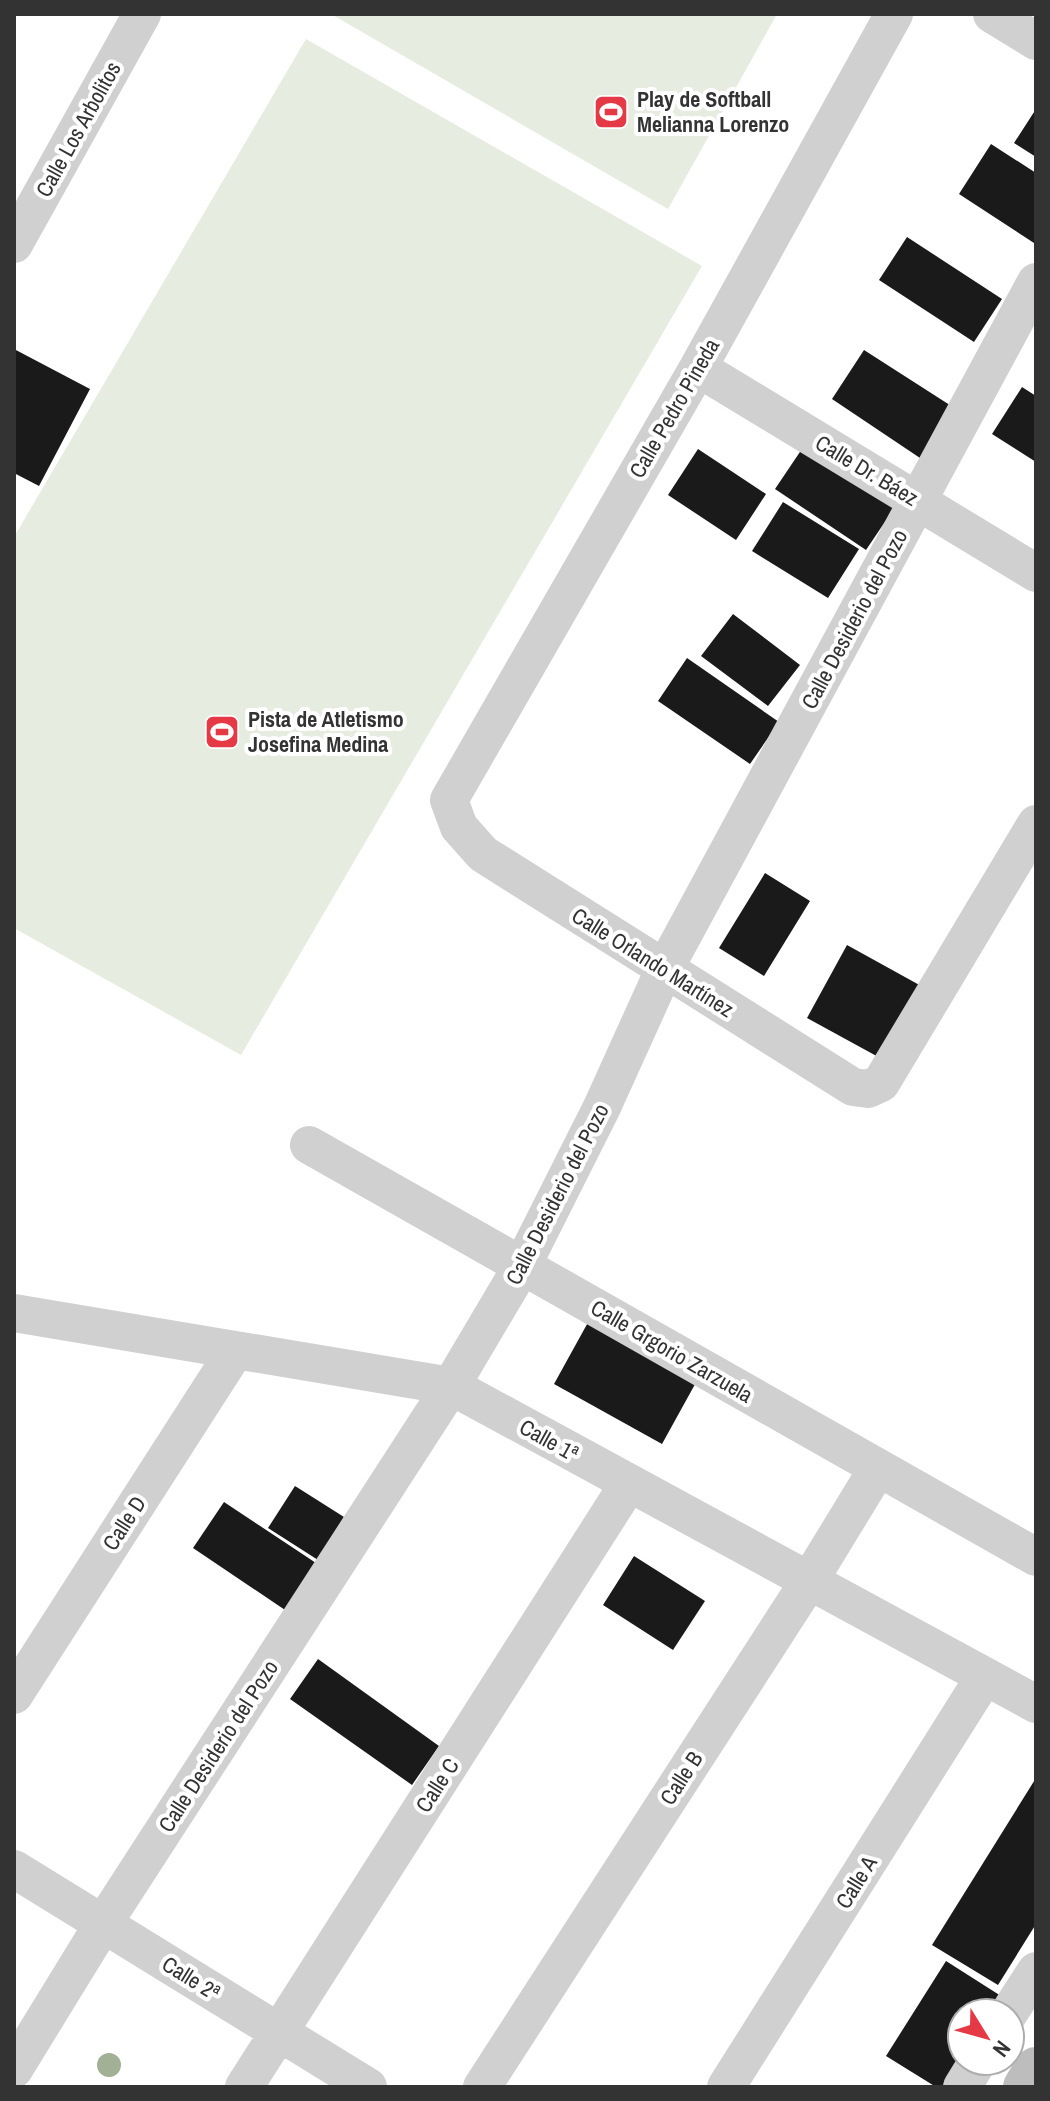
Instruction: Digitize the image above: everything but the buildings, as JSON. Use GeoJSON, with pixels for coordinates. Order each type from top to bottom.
{"type":"FeatureCollection","features":[{"type":"Feature","properties":{"kind":"main road"},"geometry":{"type":"LineString","coordinates":[[1025,2087],[1036,2069]]}},
{"type":"Feature","properties":{"kind":"street","name":"Calle Los Arbolitos"},"geometry":{"type":"LineString","coordinates":[[14,244],[142,14]]}},
{"type":"Feature","properties":{"kind":"street","name":"Calle Pedro Pineda"},"geometry":{"type":"LineString","coordinates":[[449,800],[698,368],[894,14]]}},
{"type":"Feature","properties":{"kind":"street"},"geometry":{"type":"LineString","coordinates":[[992,14],[1036,41]]}},
{"type":"Feature","properties":{"kind":"street","name":"Calle Desiderio del Pozo"},"geometry":{"type":"LineString","coordinates":[[14,2069],[103,1924],[451,1386],[522,1266],[602,1107],[664,970],[1036,282]]}},
{"type":"Feature","properties":{"kind":"street","name":"Calle Dr. Báez"},"geometry":{"type":"LineString","coordinates":[[698,368],[1036,573]]}},
{"type":"Feature","properties":{"kind":"street","name":"Calle Orlando Martínez"},"geometry":{"type":"LineString","coordinates":[[449,800],[459,827],[483,854],[853,1087],[868,1089],[881,1083],[1036,824]]}},
{"type":"Feature","properties":{"kind":"street","name":"Calle Grgorio Zarzuela"},"geometry":{"type":"LineString","coordinates":[[309,1145],[1036,1557]]}},
{"type":"Feature","properties":{"kind":"street","name":"Calle 1ª"},"geometry":{"type":"LineString","coordinates":[[14,1313],[451,1386],[1036,1704]]}},
{"type":"Feature","properties":{"kind":"street","name":"Calle D"},"geometry":{"type":"LineString","coordinates":[[14,1695],[235,1351]]}},
{"type":"Feature","properties":{"kind":"street","name":"Calle B"},"geometry":{"type":"LineString","coordinates":[[482,2087],[809,1581],[878,1468]]}},
{"type":"Feature","properties":{"kind":"street","name":"Calle C"},"geometry":{"type":"LineString","coordinates":[[244,2087],[629,1483]]}},
{"type":"Feature","properties":{"kind":"street","name":"Calle A"},"geometry":{"type":"LineString","coordinates":[[726,2087],[985,1676]]}},
{"type":"Feature","properties":{"kind":"street","name":"Calle 2ª"},"geometry":{"type":"LineString","coordinates":[[14,1869],[368,2087]]}},
{"type":"Feature","properties":{"kind":"street"},"geometry":{"type":"LineString","coordinates":[[1019,1997],[1036,1971]]}},
{"type":"Feature","properties":{"kind":"shaded area","name":"Play de Softball Melianna Lorenzo"},"geometry":{"type":"Polygon","coordinates":[[[331,14],[777,14],[668,209],[331,14]]]}},
{"type":"Feature","properties":{"kind":"shaded area","name":"Pista de Atletismo Josefina Medina"},"geometry":{"type":"Polygon","coordinates":[[[306,39],[702,266],[241,1055],[14,928],[14,537],[306,39]]]}},
{"type":"Feature","properties":{"kind":"place","name":"Play de Softball Melianna Lorenzo"},"geometry":{"type":"Point","coordinates":[611,112]}},
{"type":"Feature","properties":{"kind":"place","name":"Pista de Atletismo Josefina Medina"},"geometry":{"type":"Point","coordinates":[222,732]}}]}
